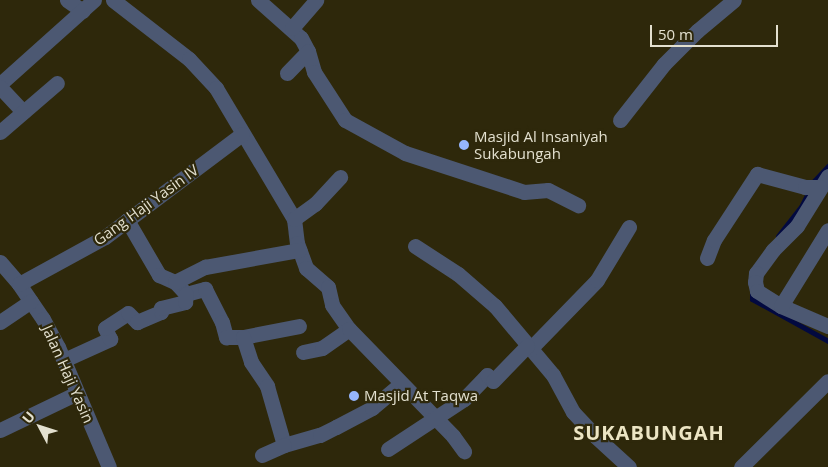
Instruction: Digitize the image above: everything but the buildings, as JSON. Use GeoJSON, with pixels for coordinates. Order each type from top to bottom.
{"type":"FeatureCollection","features":[{"type":"Feature","properties":{"kind":"street"},"geometry":{"type":"LineString","coordinates":[[67,0],[83,10]]}},
{"type":"Feature","properties":{"kind":"street"},"geometry":{"type":"LineString","coordinates":[[23,112],[0,86],[94,0]]}},
{"type":"Feature","properties":{"kind":"street"},"geometry":{"type":"LineString","coordinates":[[113,0],[189,59],[216,88],[294,219],[299,250],[310,273],[328,287],[332,305],[349,329],[434,419],[453,436],[464,451]]}},
{"type":"Feature","properties":{"kind":"street"},"geometry":{"type":"LineString","coordinates":[[258,0],[292,28],[301,38],[308,51],[314,72],[345,120],[405,153],[524,192],[548,190],[578,205]]}},
{"type":"Feature","properties":{"kind":"street"},"geometry":{"type":"LineString","coordinates":[[292,28],[316,0]]}},
{"type":"Feature","properties":{"kind":"street"},"geometry":{"type":"LineString","coordinates":[[620,120],[664,64],[697,30],[734,0]]}},
{"type":"Feature","properties":{"kind":"street"},"geometry":{"type":"LineString","coordinates":[[287,73],[308,51]]}},
{"type":"Feature","properties":{"kind":"street"},"geometry":{"type":"LineString","coordinates":[[0,132],[58,83]]}},
{"type":"Feature","properties":{"kind":"street","name":"Gang Haji Yasin IV"},"geometry":{"type":"LineString","coordinates":[[19,284],[105,237],[242,134]]}},
{"type":"Feature","properties":{"kind":"street"},"geometry":{"type":"LineString","coordinates":[[707,258],[714,240],[757,174],[821,179],[816,197],[797,226],[773,250],[756,274],[755,282],[757,291],[781,306],[828,326]]}},
{"type":"Feature","properties":{"kind":"street"},"geometry":{"type":"LineString","coordinates":[[294,219],[315,204],[340,177]]}},
{"type":"Feature","properties":{"kind":"street"},"geometry":{"type":"LineString","coordinates":[[127,220],[159,275],[174,282],[186,294]]}},
{"type":"Feature","properties":{"kind":"street"},"geometry":{"type":"LineString","coordinates":[[388,450],[464,399],[487,375],[493,381],[529,348],[597,280],[629,227]]}},
{"type":"Feature","properties":{"kind":"street"},"geometry":{"type":"LineString","coordinates":[[781,306],[828,230]]}},
{"type":"Feature","properties":{"kind":"street"},"geometry":{"type":"LineString","coordinates":[[415,246],[458,274],[495,306],[554,375],[573,412],[595,436],[629,467]]}},
{"type":"Feature","properties":{"kind":"street"},"geometry":{"type":"LineString","coordinates":[[174,282],[205,267],[299,250]]}},
{"type":"Feature","properties":{"kind":"street","name":"Jalan Haji Yasin"},"geometry":{"type":"LineString","coordinates":[[0,262],[19,284],[44,319],[64,360],[109,467]]}},
{"type":"Feature","properties":{"kind":"street"},"geometry":{"type":"LineString","coordinates":[[186,294],[205,290],[222,322],[226,337],[243,337],[299,326]]}},
{"type":"Feature","properties":{"kind":"street"},"geometry":{"type":"LineString","coordinates":[[64,360],[110,339],[105,328],[128,313],[137,322],[161,312],[161,308],[185,302],[186,294]]}},
{"type":"Feature","properties":{"kind":"street"},"geometry":{"type":"LineString","coordinates":[[0,322],[31,301]]}},
{"type":"Feature","properties":{"kind":"street"},"geometry":{"type":"LineString","coordinates":[[303,352],[322,348],[349,329]]}},
{"type":"Feature","properties":{"kind":"street"},"geometry":{"type":"LineString","coordinates":[[243,337],[251,362],[267,386],[284,446]]}},
{"type":"Feature","properties":{"kind":"street"},"geometry":{"type":"LineString","coordinates":[[741,467],[828,381]]}},
{"type":"Feature","properties":{"kind":"street"},"geometry":{"type":"LineString","coordinates":[[262,455],[320,435],[358,416],[372,408],[401,384]]}},
{"type":"Feature","properties":{"kind":"street"},"geometry":{"type":"LineString","coordinates":[[0,430],[77,393]]}},
{"type":"Feature","properties":{"kind":"waterway"},"geometry":{"type":"LineString","coordinates":[[778,236],[802,205],[814,181],[828,166]]}},
{"type":"Feature","properties":{"kind":"waterway"},"geometry":{"type":"LineString","coordinates":[[752,292],[752,299],[828,341]]}},
{"type":"Feature","properties":{"kind":"place","name":"Masjid Al Insaniyah Sukabungah"},"geometry":{"type":"Point","coordinates":[464,145]}},
{"type":"Feature","properties":{"kind":"place","name":"Masjid At Taqwa"},"geometry":{"type":"Point","coordinates":[354,396]}},
{"type":"Feature","properties":{"kind":"district","name":"SUKABUNGAH"},"geometry":{"type":"Point","coordinates":[649,432]}}]}
